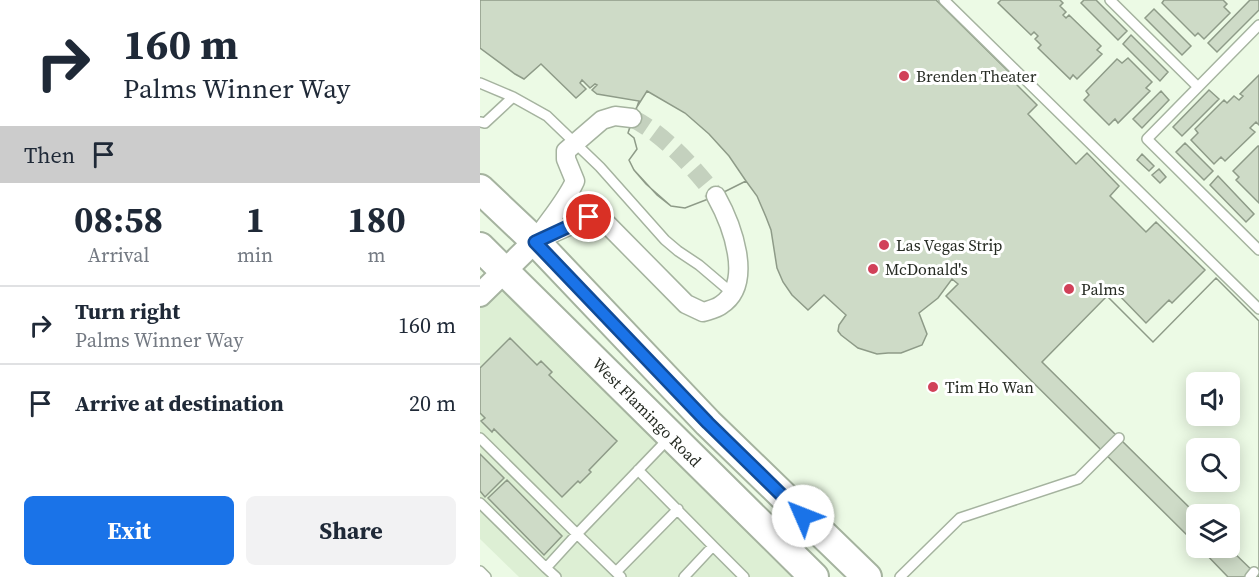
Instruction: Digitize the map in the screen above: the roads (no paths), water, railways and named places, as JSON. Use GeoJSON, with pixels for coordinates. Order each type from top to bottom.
{"type":"FeatureCollection","features":[{"type":"Feature","properties":{"kind":"main road"},"geometry":{"type":"LineString","coordinates":[[480,189],[535,242],[708,423],[867,577]]}},
{"type":"Feature","properties":{"kind":"main road","name":"West Flamingo Road"},"geometry":{"type":"LineString","coordinates":[[480,247],[814,577]]}},
{"type":"Feature","properties":{"kind":"main road"},"geometry":{"type":"LineString","coordinates":[[766,530],[815,551],[842,577]]}},
{"type":"Feature","properties":{"kind":"street"},"geometry":{"type":"LineString","coordinates":[[480,295],[535,242],[554,212],[567,199],[575,181],[566,159],[566,151],[602,120],[615,116],[632,118]]}},
{"type":"Feature","properties":{"kind":"street"},"geometry":{"type":"LineString","coordinates":[[535,242],[589,217],[604,221],[686,304],[703,312],[721,305],[732,294],[737,277],[738,256],[733,231],[716,196]]}},
{"type":"Feature","properties":{"kind":"lane"},"geometry":{"type":"LineString","coordinates":[[944,0],[1259,309]]}},
{"type":"Feature","properties":{"kind":"lane"},"geometry":{"type":"LineString","coordinates":[[1110,0],[1198,87]]}},
{"type":"Feature","properties":{"kind":"lane"},"geometry":{"type":"LineString","coordinates":[[1259,25],[1147,140],[1259,250]]}},
{"type":"Feature","properties":{"kind":"lane"},"geometry":{"type":"LineString","coordinates":[[480,83],[513,97],[547,116],[600,167],[665,240],[699,265],[732,294]]}},
{"type":"Feature","properties":{"kind":"lane"},"geometry":{"type":"LineString","coordinates":[[480,122],[485,123],[513,97]]}},
{"type":"Feature","properties":{"kind":"lane"},"geometry":{"type":"LineString","coordinates":[[546,568],[671,436]]}},
{"type":"Feature","properties":{"kind":"lane"},"geometry":{"type":"LineString","coordinates":[[480,438],[618,575],[678,509]]}},
{"type":"Feature","properties":{"kind":"lane"},"geometry":{"type":"LineString","coordinates":[[900,577],[960,518],[1078,479],[1119,438]]}},
{"type":"Feature","properties":{"kind":"lane"},"geometry":{"type":"LineString","coordinates":[[638,470],[744,577]]}},
{"type":"Feature","properties":{"kind":"lane"},"geometry":{"type":"LineString","coordinates":[[480,503],[556,577]]}},
{"type":"Feature","properties":{"kind":"lane"},"geometry":{"type":"LineString","coordinates":[[684,577],[713,546]]}},
{"type":"Feature","properties":{"kind":"lane"},"geometry":{"type":"LineString","coordinates":[[480,571],[486,577]]}},
{"type":"Feature","properties":{"kind":"tunnel"},"geometry":{"type":"LineString","coordinates":[[632,118],[667,143],[688,163],[716,196]]}},
{"type":"Feature","properties":{"kind":"place","name":"Brenden Theater"},"geometry":{"type":"Point","coordinates":[904,76]}},
{"type":"Feature","properties":{"kind":"place","name":"Las Vegas Strip"},"geometry":{"type":"Point","coordinates":[884,245]}},
{"type":"Feature","properties":{"kind":"place","name":"McDonald's"},"geometry":{"type":"Point","coordinates":[873,269]}},
{"type":"Feature","properties":{"kind":"place","name":"Palms"},"geometry":{"type":"Point","coordinates":[1069,289]}},
{"type":"Feature","properties":{"kind":"place","name":"Tim Ho Wan"},"geometry":{"type":"Point","coordinates":[933,387]}}]}
